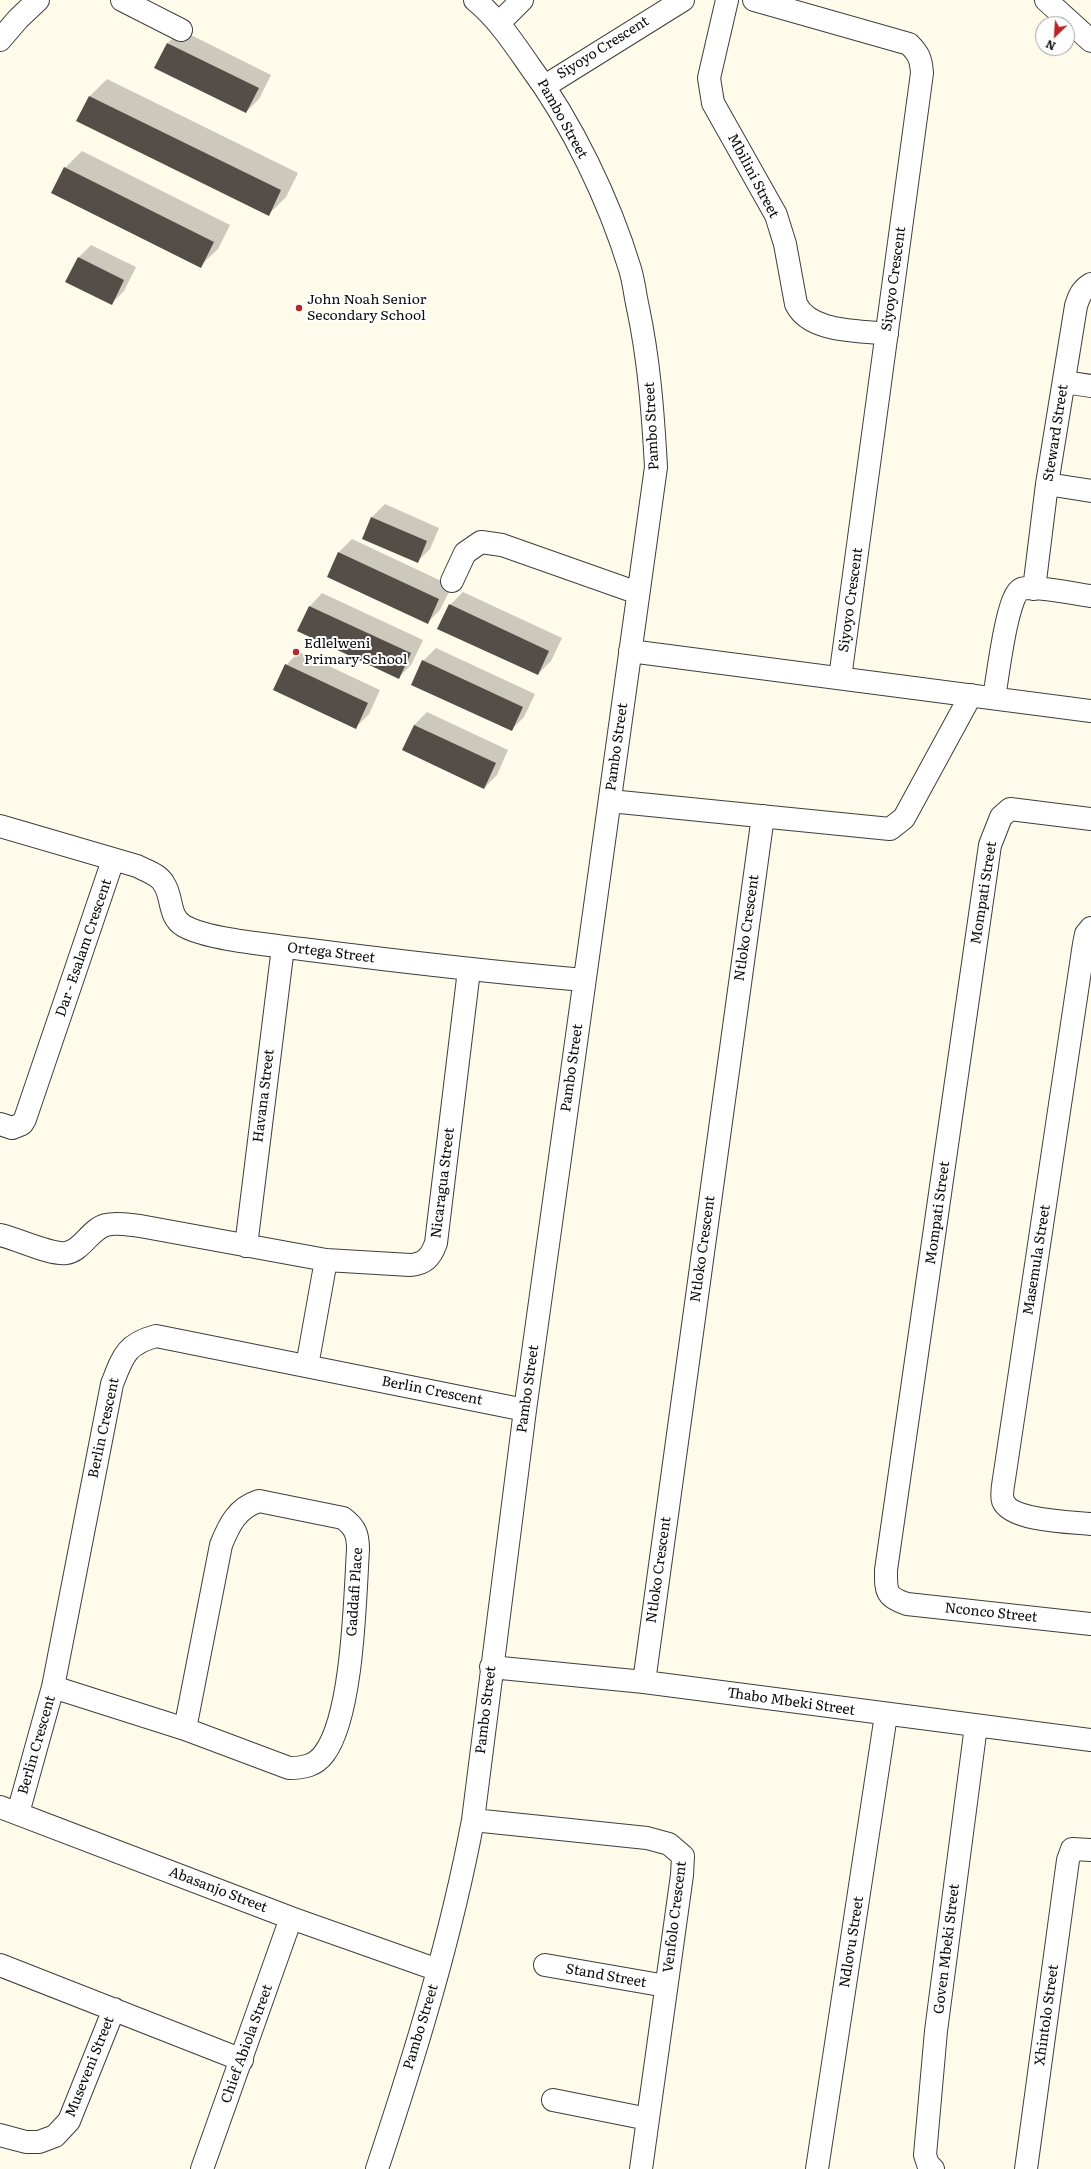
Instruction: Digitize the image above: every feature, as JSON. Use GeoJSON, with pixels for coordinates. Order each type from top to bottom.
{"type":"FeatureCollection","features":[{"type":"Feature","properties":{"kind":"street"},"geometry":{"type":"LineString","coordinates":[[0,40],[18,18],[38,0]]}},
{"type":"Feature","properties":{"kind":"street"},"geometry":{"type":"LineString","coordinates":[[122,0],[181,30]]}},
{"type":"Feature","properties":{"kind":"street","name":"Pambo Street"},"geometry":{"type":"LineString","coordinates":[[377,2169],[438,1970],[464,1866],[473,1820],[491,1667],[525,1410],[656,467],[649,375],[642,330],[630,270],[607,203],[562,113],[545,86],[499,24],[475,0]]}},
{"type":"Feature","properties":{"kind":"street"},"geometry":{"type":"LineString","coordinates":[[499,24],[522,0]]}},
{"type":"Feature","properties":{"kind":"street","name":"Siyoyo Crescent"},"geometry":{"type":"LineString","coordinates":[[545,86],[683,0]]}},
{"type":"Feature","properties":{"kind":"street","name":"Mbilini Street"},"geometry":{"type":"LineString","coordinates":[[727,0],[709,78],[713,103],[776,215],[785,244],[796,304],[799,311],[819,325],[887,334]]}},
{"type":"Feature","properties":{"kind":"street","name":"Siyoyo Crescent"},"geometry":{"type":"LineString","coordinates":[[754,0],[909,44],[919,54],[922,60],[922,73],[840,678]]}},
{"type":"Feature","properties":{"kind":"street"},"geometry":{"type":"LineString","coordinates":[[1046,0],[1091,42]]}},
{"type":"Feature","properties":{"kind":"street","name":"Steward Street"},"geometry":{"type":"LineString","coordinates":[[1034,589],[1047,484],[1076,306],[1080,294],[1085,287],[1091,284]]}},
{"type":"Feature","properties":{"kind":"street"},"geometry":{"type":"LineString","coordinates":[[1064,382],[1091,386]]}},
{"type":"Feature","properties":{"kind":"street"},"geometry":{"type":"LineString","coordinates":[[1047,484],[1091,491]]}},
{"type":"Feature","properties":{"kind":"street"},"geometry":{"type":"LineString","coordinates":[[452,581],[465,553],[481,542],[502,545],[638,593]]}},
{"type":"Feature","properties":{"kind":"street"},"geometry":{"type":"LineString","coordinates":[[994,698],[1004,637],[1015,595],[1021,589],[1034,589],[1091,596]]}},
{"type":"Feature","properties":{"kind":"street"},"geometry":{"type":"LineString","coordinates":[[630,651],[1091,711]]}},
{"type":"Feature","properties":{"kind":"street"},"geometry":{"type":"LineString","coordinates":[[610,801],[885,829],[896,826],[904,818],[971,695]]}},
{"type":"Feature","properties":{"kind":"street","name":"Mompati Street"},"geometry":{"type":"LineString","coordinates":[[893,1598],[886,1590],[886,1570],[989,853],[1000,817],[1010,808],[1091,819]]}},
{"type":"Feature","properties":{"kind":"street","name":"Ntloko Crescent"},"geometry":{"type":"LineString","coordinates":[[644,1682],[763,816]]}},
{"type":"Feature","properties":{"kind":"street","name":"Dar - Esalam Crescent"},"geometry":{"type":"LineString","coordinates":[[0,826],[113,860],[25,1119],[22,1124],[12,1128],[0,1124]]}},
{"type":"Feature","properties":{"kind":"street","name":"Ortega Street"},"geometry":{"type":"LineString","coordinates":[[113,860],[137,866],[156,875],[164,884],[172,912],[183,926],[200,933],[283,947],[469,970],[584,980]]}},
{"type":"Feature","properties":{"kind":"street","name":"Masemula Street"},"geometry":{"type":"LineString","coordinates":[[1091,928],[1086,934],[1084,944],[1002,1500],[1008,1508],[1016,1513],[1036,1518],[1091,1524]]}},
{"type":"Feature","properties":{"kind":"street","name":"Havana Street"},"geometry":{"type":"LineString","coordinates":[[246,1246],[283,947]]}},
{"type":"Feature","properties":{"kind":"street","name":"Nicaragua Street"},"geometry":{"type":"LineString","coordinates":[[0,1235],[14,1238],[56,1253],[67,1253],[75,1249],[98,1228],[111,1224],[140,1226],[326,1260],[410,1265],[420,1264],[433,1253],[437,1235],[469,970]]}},
{"type":"Feature","properties":{"kind":"street"},"geometry":{"type":"LineString","coordinates":[[308,1366],[326,1260]]}},
{"type":"Feature","properties":{"kind":"street","name":"Berlin Crescent"},"geometry":{"type":"LineString","coordinates":[[9,1810],[53,1687],[112,1384],[129,1349],[136,1343],[156,1336],[525,1410]]}},
{"type":"Feature","properties":{"kind":"street","name":"Gaddafi Place"},"geometry":{"type":"LineString","coordinates":[[53,1687],[185,1729],[289,1768],[307,1767],[324,1754],[341,1717],[351,1647],[358,1549],[358,1536],[353,1526],[343,1518],[259,1501],[248,1504],[239,1512],[229,1525],[221,1545],[185,1729]]}},
{"type":"Feature","properties":{"kind":"street","name":"Nconco Street"},"geometry":{"type":"LineString","coordinates":[[893,1598],[907,1604],[1091,1624]]}},
{"type":"Feature","properties":{"kind":"street","name":"Thabo Mbeki Street"},"geometry":{"type":"LineString","coordinates":[[491,1667],[644,1682],[886,1715],[1091,1740]]}},
{"type":"Feature","properties":{"kind":"street","name":"Ndlovu Street"},"geometry":{"type":"LineString","coordinates":[[818,2169],[886,1715]]}},
{"type":"Feature","properties":{"kind":"street","name":"Goven Mbeki Street"},"geometry":{"type":"LineString","coordinates":[[933,2169],[928,2164],[924,2155],[936,2031],[976,1726]]}},
{"type":"Feature","properties":{"kind":"street","name":"Abasanjo Street"},"geometry":{"type":"LineString","coordinates":[[9,1810],[291,1918],[438,1970]]}},
{"type":"Feature","properties":{"kind":"street","name":"Venfolo Crescent"},"geometry":{"type":"LineString","coordinates":[[473,1820],[647,1838],[669,1844],[683,1856],[682,1875],[641,2169]]}},
{"type":"Feature","properties":{"kind":"street","name":"Xhintolo Street"},"geometry":{"type":"LineString","coordinates":[[1026,2169],[1068,1860],[1072,1849],[1091,1850]]}},
{"type":"Feature","properties":{"kind":"street","name":"Chief Abiola Street"},"geometry":{"type":"LineString","coordinates":[[202,2169],[242,2060],[291,1918]]}},
{"type":"Feature","properties":{"kind":"street","name":"Museveni Street"},"geometry":{"type":"LineString","coordinates":[[0,1965],[242,2060]]}},
{"type":"Feature","properties":{"kind":"street","name":"Stand Street"},"geometry":{"type":"LineString","coordinates":[[546,1965],[666,1986]]}},
{"type":"Feature","properties":{"kind":"street","name":"Museveni Street"},"geometry":{"type":"LineString","coordinates":[[0,2135],[26,2142],[39,2142],[55,2136],[69,2121],[114,2009]]}},
{"type":"Feature","properties":{"kind":"street"},"geometry":{"type":"LineString","coordinates":[[553,2100],[648,2119]]}},
{"type":"Feature","properties":{"kind":"building"},"geometry":{"type":"Polygon","coordinates":[[[167,43],[259,88],[246,113],[154,68],[167,43]]]}},
{"type":"Feature","properties":{"kind":"building"},"geometry":{"type":"Polygon","coordinates":[[[89,96],[281,190],[269,216],[76,121],[89,96]]]}},
{"type":"Feature","properties":{"kind":"building"},"geometry":{"type":"Polygon","coordinates":[[[64,167],[214,242],[201,268],[51,193],[64,167]]]}},
{"type":"Feature","properties":{"kind":"building"},"geometry":{"type":"Polygon","coordinates":[[[78,257],[124,280],[112,305],[65,282],[78,257]]]}},
{"type":"Feature","properties":{"kind":"building"},"geometry":{"type":"Polygon","coordinates":[[[371,517],[427,541],[418,563],[362,539],[371,517]]]}},
{"type":"Feature","properties":{"kind":"building"},"geometry":{"type":"Polygon","coordinates":[[[338,552],[439,599],[428,624],[327,577],[338,552]]]}},
{"type":"Feature","properties":{"kind":"building"},"geometry":{"type":"Polygon","coordinates":[[[449,604],[549,651],[538,675],[437,629],[449,604]]]}},
{"type":"Feature","properties":{"kind":"building"},"geometry":{"type":"Polygon","coordinates":[[[309,606],[411,653],[399,679],[297,631],[309,606]]]}},
{"type":"Feature","properties":{"kind":"building"},"geometry":{"type":"Polygon","coordinates":[[[422,660],[523,707],[512,731],[411,685],[422,660]]]}},
{"type":"Feature","properties":{"kind":"building"},"geometry":{"type":"Polygon","coordinates":[[[285,664],[368,703],[356,729],[273,690],[285,664]]]}},
{"type":"Feature","properties":{"kind":"building"},"geometry":{"type":"Polygon","coordinates":[[[414,725],[496,763],[484,789],[402,750],[414,725]]]}},
{"type":"Feature","properties":{"kind":"place","name":"John Noah Senior Secondary School"},"geometry":{"type":"Point","coordinates":[299,308]}},
{"type":"Feature","properties":{"kind":"place","name":"Edlelweni Primary School"},"geometry":{"type":"Point","coordinates":[296,652]}}]}
